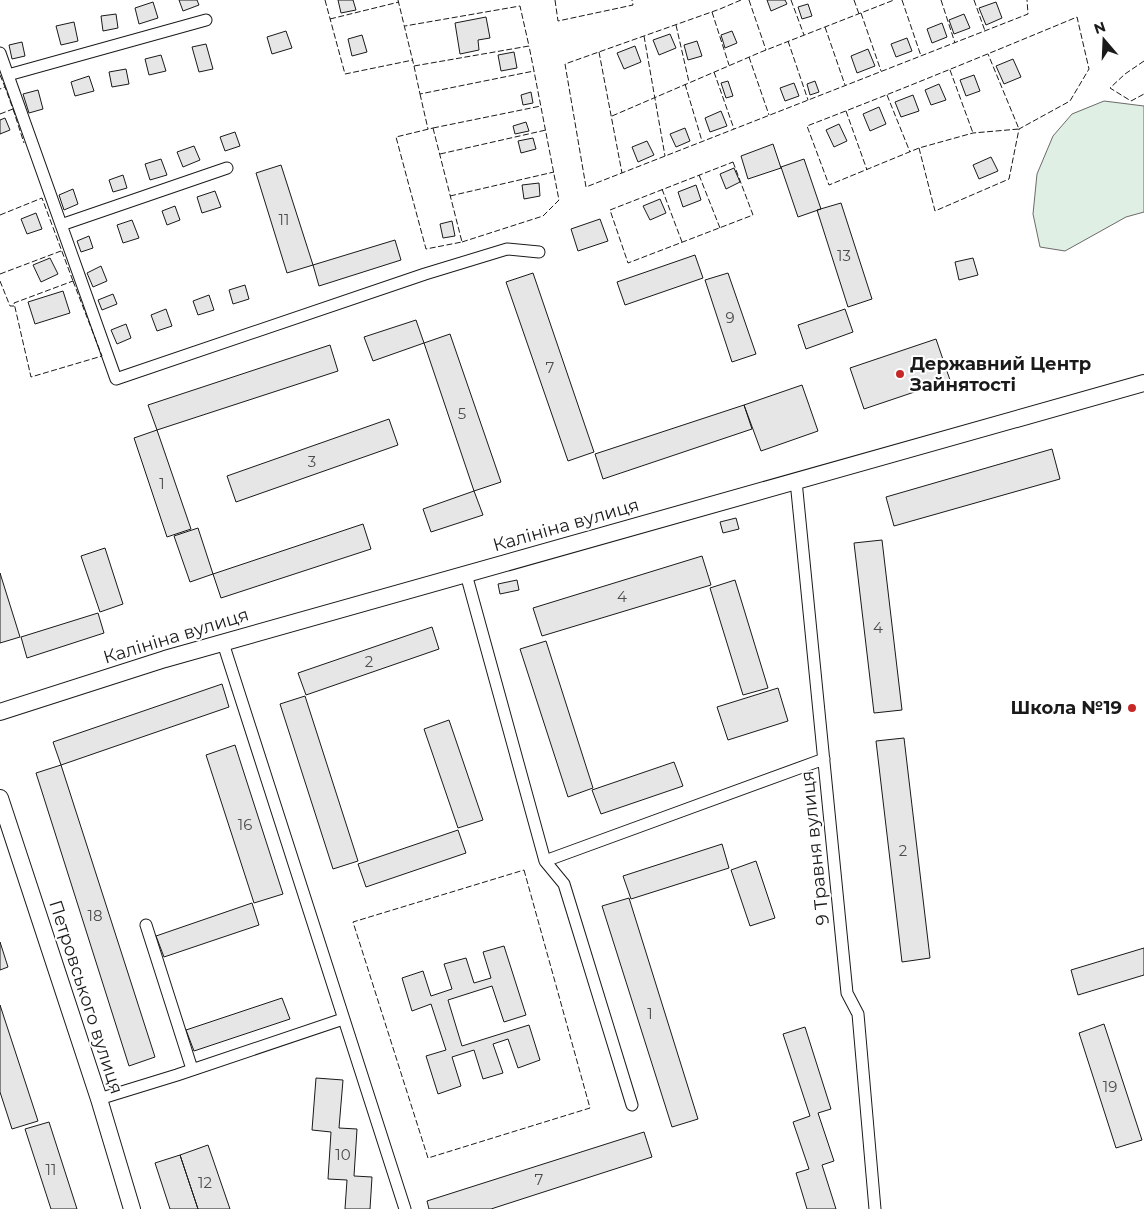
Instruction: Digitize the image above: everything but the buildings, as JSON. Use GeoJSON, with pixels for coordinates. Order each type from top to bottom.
{"type":"FeatureCollection","features":[{"type":"Feature","properties":{"kind":"street"},"geometry":{"type":"LineString","coordinates":[[8,76],[206,20]]}},
{"type":"Feature","properties":{"kind":"street"},"geometry":{"type":"LineString","coordinates":[[0,53],[116,379],[425,274],[507,249],[539,252]]}},
{"type":"Feature","properties":{"kind":"street"},"geometry":{"type":"LineString","coordinates":[[60,225],[228,168]]}},
{"type":"Feature","properties":{"kind":"street","name":"Калініна вулиця"},"geometry":{"type":"LineString","coordinates":[[0,712],[156,662],[1144,383]]}},
{"type":"Feature","properties":{"kind":"street","name":"9 Травня вулиця"},"geometry":{"type":"LineString","coordinates":[[796,481],[847,993],[858,1014],[875,1209]]}},
{"type":"Feature","properties":{"kind":"street"},"geometry":{"type":"LineString","coordinates":[[466,574],[545,861],[564,884],[632,1105]]}},
{"type":"Feature","properties":{"kind":"street"},"geometry":{"type":"LineString","coordinates":[[223,643],[405,1209]]}},
{"type":"Feature","properties":{"kind":"street"},"geometry":{"type":"LineString","coordinates":[[545,861],[824,758]]}},
{"type":"Feature","properties":{"kind":"street","name":"Петровського вулиця"},"geometry":{"type":"LineString","coordinates":[[0,798],[99,1099],[132,1209]]}},
{"type":"Feature","properties":{"kind":"street"},"geometry":{"type":"LineString","coordinates":[[146,925],[192,1069]]}},
{"type":"Feature","properties":{"kind":"street"},"geometry":{"type":"LineString","coordinates":[[99,1099],[343,1019]]}},
{"type":"Feature","properties":{"kind":"green space"},"geometry":{"type":"Polygon","coordinates":[[[1104,101],[1144,106],[1144,212],[1126,217],[1065,251],[1040,247],[1033,214],[1037,174],[1053,136],[1072,114],[1104,101]]]}},
{"type":"Feature","properties":{"kind":"fence"},"geometry":{"type":"LineString","coordinates":[[325,0],[345,74],[413,60]]}},
{"type":"Feature","properties":{"kind":"fence"},"geometry":{"type":"LineString","coordinates":[[398,0],[414,66],[529,46],[520,6],[405,26]]}},
{"type":"Feature","properties":{"kind":"fence"},"geometry":{"type":"LineString","coordinates":[[555,0],[558,21],[633,5],[632,0]]}},
{"type":"Feature","properties":{"kind":"fence"},"geometry":{"type":"LineString","coordinates":[[741,0],[565,64],[586,187],[1028,14],[1027,0]]}},
{"type":"Feature","properties":{"kind":"fence"},"geometry":{"type":"LineString","coordinates":[[749,0],[766,50]]}},
{"type":"Feature","properties":{"kind":"fence"},"geometry":{"type":"LineString","coordinates":[[791,0],[804,35]]}},
{"type":"Feature","properties":{"kind":"fence"},"geometry":{"type":"LineString","coordinates":[[854,0],[859,14]]}},
{"type":"Feature","properties":{"kind":"fence"},"geometry":{"type":"LineString","coordinates":[[612,116],[761,52],[894,0]]}},
{"type":"Feature","properties":{"kind":"fence"},"geometry":{"type":"LineString","coordinates":[[902,0],[921,56]]}},
{"type":"Feature","properties":{"kind":"fence"},"geometry":{"type":"LineString","coordinates":[[941,0],[955,43]]}},
{"type":"Feature","properties":{"kind":"fence"},"geometry":{"type":"LineString","coordinates":[[974,0],[985,31]]}},
{"type":"Feature","properties":{"kind":"fence"},"geometry":{"type":"LineString","coordinates":[[330,19],[399,2]]}},
{"type":"Feature","properties":{"kind":"fence"},"geometry":{"type":"LineString","coordinates":[[712,12],[729,65]]}},
{"type":"Feature","properties":{"kind":"fence"},"geometry":{"type":"LineString","coordinates":[[861,13],[881,71]]}},
{"type":"Feature","properties":{"kind":"fence"},"geometry":{"type":"LineString","coordinates":[[919,148],[935,211],[1009,179],[1019,129],[1070,101],[1089,69],[1077,17],[807,126],[829,185],[919,148],[973,133],[1019,129],[988,54]]}},
{"type":"Feature","properties":{"kind":"fence"},"geometry":{"type":"LineString","coordinates":[[676,25],[689,82]]}},
{"type":"Feature","properties":{"kind":"fence"},"geometry":{"type":"LineString","coordinates":[[825,27],[845,85]]}},
{"type":"Feature","properties":{"kind":"fence"},"geometry":{"type":"LineString","coordinates":[[644,36],[665,156]]}},
{"type":"Feature","properties":{"kind":"fence"},"geometry":{"type":"LineString","coordinates":[[788,41],[808,100]]}},
{"type":"Feature","properties":{"kind":"fence"},"geometry":{"type":"LineString","coordinates":[[414,66],[420,94],[534,71],[529,46]]}},
{"type":"Feature","properties":{"kind":"fence"},"geometry":{"type":"LineString","coordinates":[[599,52],[622,173]]}},
{"type":"Feature","properties":{"kind":"fence"},"geometry":{"type":"LineString","coordinates":[[749,57],[769,115]]}},
{"type":"Feature","properties":{"kind":"fence"},"geometry":{"type":"LineString","coordinates":[[1144,61],[1125,74],[1110,88],[1131,101],[1144,94]]}},
{"type":"Feature","properties":{"kind":"fence"},"geometry":{"type":"LineString","coordinates":[[950,70],[973,133]]}},
{"type":"Feature","properties":{"kind":"fence"},"geometry":{"type":"LineString","coordinates":[[462,242],[543,216],[559,200],[534,71]]}},
{"type":"Feature","properties":{"kind":"fence"},"geometry":{"type":"LineString","coordinates":[[714,72],[734,129]]}},
{"type":"Feature","properties":{"kind":"fence"},"geometry":{"type":"LineString","coordinates":[[0,75],[5,87],[0,89]]}},
{"type":"Feature","properties":{"kind":"fence"},"geometry":{"type":"LineString","coordinates":[[685,84],[702,141]]}},
{"type":"Feature","properties":{"kind":"fence"},"geometry":{"type":"LineString","coordinates":[[0,114],[13,109],[5,87]]}},
{"type":"Feature","properties":{"kind":"fence"},"geometry":{"type":"LineString","coordinates":[[420,94],[428,129]]}},
{"type":"Feature","properties":{"kind":"fence"},"geometry":{"type":"LineString","coordinates":[[887,95],[910,152]]}},
{"type":"Feature","properties":{"kind":"fence"},"geometry":{"type":"LineString","coordinates":[[433,128],[541,106]]}},
{"type":"Feature","properties":{"kind":"fence"},"geometry":{"type":"LineString","coordinates":[[13,109],[24,143]]}},
{"type":"Feature","properties":{"kind":"fence"},"geometry":{"type":"LineString","coordinates":[[846,111],[867,170]]}},
{"type":"Feature","properties":{"kind":"fence"},"geometry":{"type":"LineString","coordinates":[[433,128],[462,242],[426,249],[396,137],[433,128]]}},
{"type":"Feature","properties":{"kind":"fence"},"geometry":{"type":"LineString","coordinates":[[440,154],[546,130]]}},
{"type":"Feature","properties":{"kind":"fence"},"geometry":{"type":"LineString","coordinates":[[733,162],[753,215],[628,263],[610,210],[733,162]]}},
{"type":"Feature","properties":{"kind":"fence"},"geometry":{"type":"LineString","coordinates":[[450,196],[554,172]]}},
{"type":"Feature","properties":{"kind":"fence"},"geometry":{"type":"LineString","coordinates":[[699,175],[720,228]]}},
{"type":"Feature","properties":{"kind":"fence"},"geometry":{"type":"LineString","coordinates":[[662,189],[682,242]]}},
{"type":"Feature","properties":{"kind":"fence"},"geometry":{"type":"LineString","coordinates":[[0,215],[42,198],[73,281]]}},
{"type":"Feature","properties":{"kind":"fence"},"geometry":{"type":"LineString","coordinates":[[0,274],[61,251]]}},
{"type":"Feature","properties":{"kind":"fence"},"geometry":{"type":"LineString","coordinates":[[0,281],[10,306],[14,306]]}},
{"type":"Feature","properties":{"kind":"fence"},"geometry":{"type":"LineString","coordinates":[[73,281],[102,356],[31,377],[14,303],[73,281]]}},
{"type":"Feature","properties":{"kind":"fence"},"geometry":{"type":"LineString","coordinates":[[524,870],[590,1108],[428,1158],[353,922],[524,870]]}},
{"type":"Feature","properties":{"kind":"place","name":"Державний Центр Зайнятості"},"geometry":{"type":"Point","coordinates":[900,374]}},
{"type":"Feature","properties":{"kind":"place","name":"Школа №19"},"geometry":{"type":"Point","coordinates":[1132,708]}}]}
